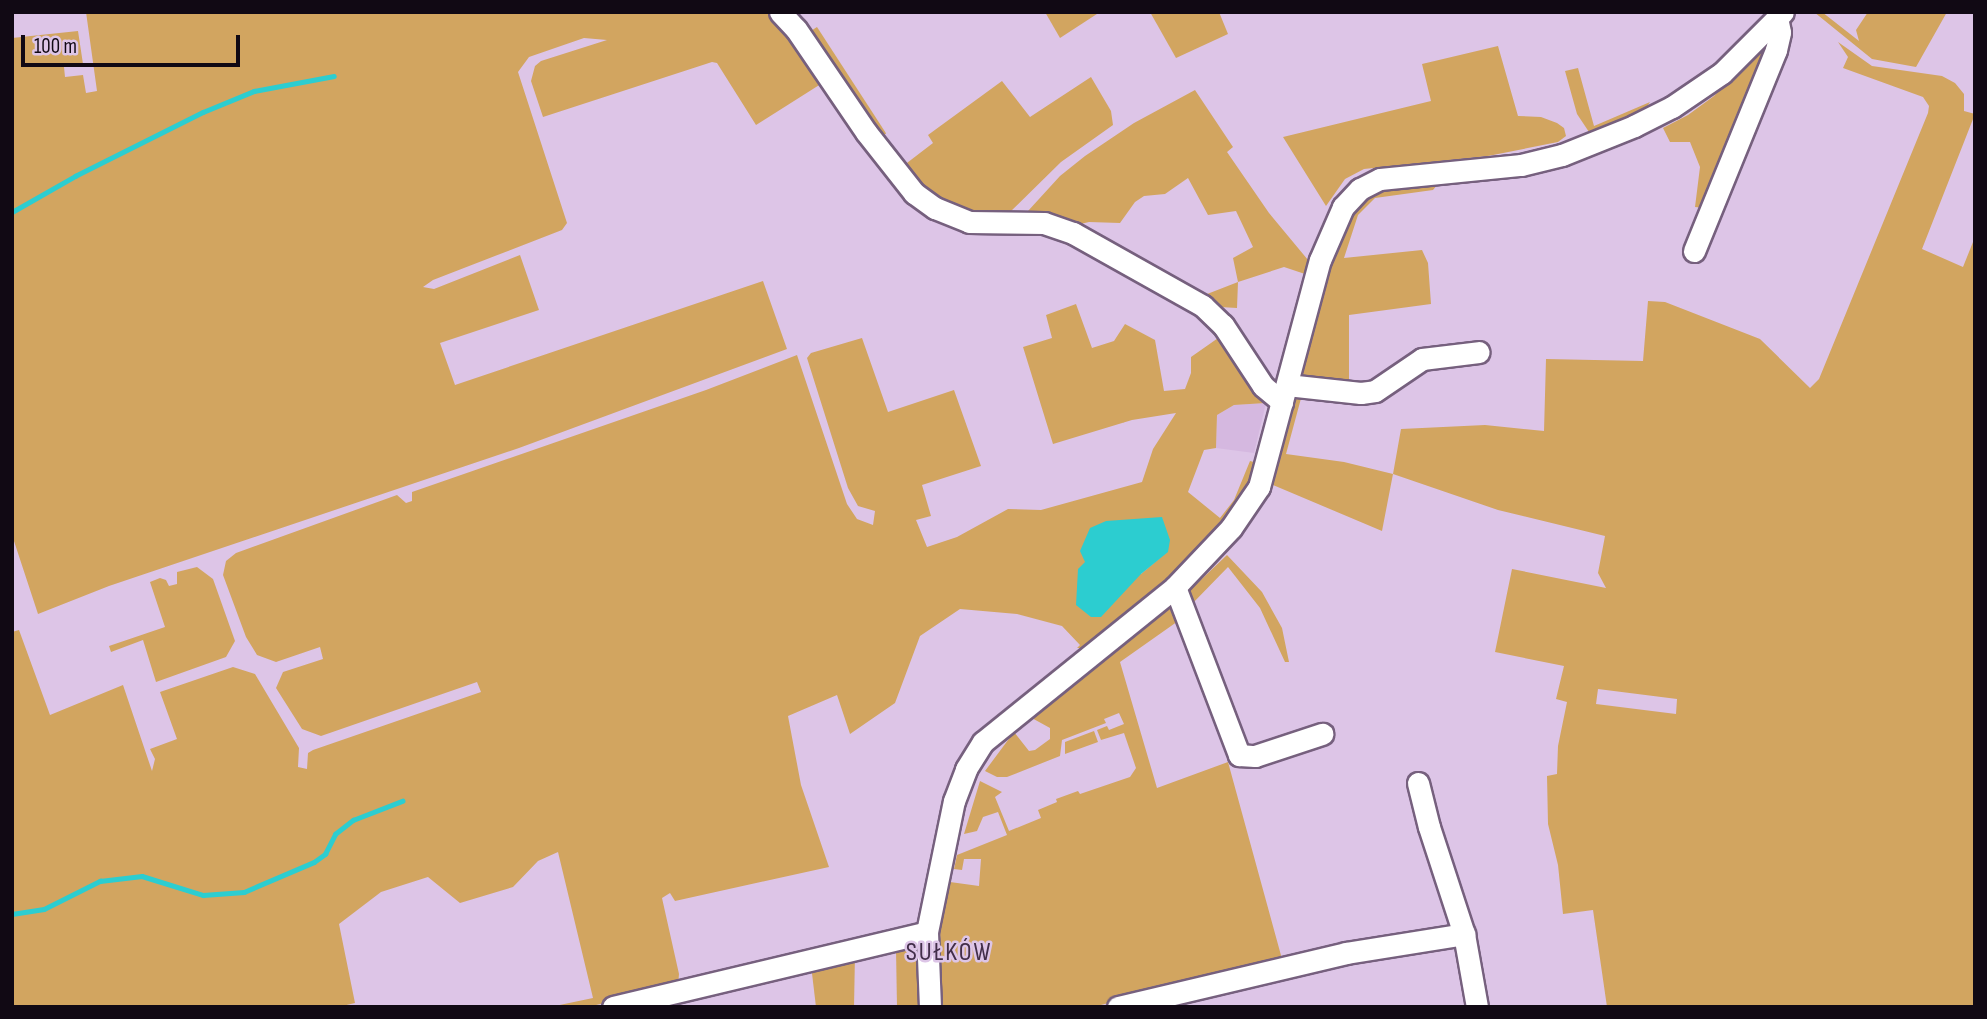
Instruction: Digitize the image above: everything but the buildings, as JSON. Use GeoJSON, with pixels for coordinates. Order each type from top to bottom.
{"type":"FeatureCollection","features":[{"type":"Feature","properties":{"kind":"street"},"geometry":{"type":"LineString","coordinates":[[780,12],[796,29],[866,132],[914,193],[935,208],[969,222],[1044,223],[1073,233],[1203,306],[1223,325],[1263,386],[1285,393],[1375,391],[1422,359],[1479,352]]}},
{"type":"Feature","properties":{"kind":"street"},"geometry":{"type":"LineString","coordinates":[[930,1007],[927,932],[954,801],[966,769],[983,742],[1175,587],[1231,528],[1259,487],[1320,260],[1343,207],[1360,189],[1380,179],[1521,165],[1601,139],[1690,96],[1722,73],[1780,15]]}},
{"type":"Feature","properties":{"kind":"street"},"geometry":{"type":"LineString","coordinates":[[1694,251],[1776,50],[1780,15]]}},
{"type":"Feature","properties":{"kind":"street"},"geometry":{"type":"LineString","coordinates":[[1175,587],[1239,755],[1255,756],[1322,734]]}},
{"type":"Feature","properties":{"kind":"street"},"geometry":{"type":"LineString","coordinates":[[1418,783],[1429,827],[1464,934],[1477,1007]]}},
{"type":"Feature","properties":{"kind":"street"},"geometry":{"type":"LineString","coordinates":[[612,1007],[927,932]]}},
{"type":"Feature","properties":{"kind":"street"},"geometry":{"type":"LineString","coordinates":[[1118,1007],[1346,953],[1464,934]]}},
{"type":"Feature","properties":{"kind":"shaded area"},"geometry":{"type":"Polygon","coordinates":[[[86,12],[774,12],[824,82],[756,125],[717,63],[712,62],[543,117],[531,81],[535,66],[541,61],[607,40],[584,38],[529,57],[518,72],[567,223],[562,230],[433,280],[423,287],[434,289],[520,255],[539,310],[440,343],[455,385],[763,281],[787,349],[519,448],[109,586],[38,614],[12,535],[12,38],[78,31],[83,64],[64,67],[65,77],[83,75],[86,93],[97,91],[86,12]]]}},
{"type":"Feature","properties":{"kind":"shaded area"},"geometry":{"type":"Polygon","coordinates":[[[1045,12],[1100,12],[1060,38],[1045,12]]]}},
{"type":"Feature","properties":{"kind":"shaded area"},"geometry":{"type":"Polygon","coordinates":[[[1150,12],[1219,12],[1228,34],[1176,58],[1150,12]]]}},
{"type":"Feature","properties":{"kind":"shaded area"},"geometry":{"type":"Polygon","coordinates":[[[1814,12],[1822,12],[1859,41],[1856,30],[1868,12],[1947,12],[1916,67],[1872,59],[1814,12]]]}},
{"type":"Feature","properties":{"kind":"shaded area"},"geometry":{"type":"Polygon","coordinates":[[[817,27],[886,134],[877,140],[808,33],[817,27]]]}},
{"type":"Feature","properties":{"kind":"shaded area"},"geometry":{"type":"Polygon","coordinates":[[[1770,38],[1704,208],[1695,207],[1700,167],[1690,142],[1670,142],[1663,128],[1688,115],[1714,96],[1770,38]]]}},
{"type":"Feature","properties":{"kind":"shaded area"},"geometry":{"type":"Polygon","coordinates":[[[1838,42],[1872,66],[1942,76],[1955,83],[1964,94],[1964,111],[1975,114],[1922,249],[1963,267],[1975,237],[1975,1007],[1607,1007],[1593,910],[1563,914],[1558,865],[1548,824],[1547,776],[1557,774],[1558,746],[1567,702],[1556,699],[1564,666],[1495,652],[1512,569],[1606,588],[1598,573],[1605,536],[1498,510],[1393,474],[1401,429],[1485,425],[1544,431],[1546,359],[1643,361],[1648,301],[1665,302],[1760,339],[1810,388],[1819,379],[1929,106],[1923,97],[1843,68],[1848,57],[1838,42]],[[1598,689],[1596,704],[1676,714],[1677,699],[1598,689]]]}},
{"type":"Feature","properties":{"kind":"shaded area"},"geometry":{"type":"Polygon","coordinates":[[[1498,46],[1518,116],[1541,117],[1557,123],[1564,128],[1566,136],[1558,142],[1488,156],[1364,169],[1345,179],[1326,206],[1283,137],[1431,101],[1422,64],[1498,46]]]}},
{"type":"Feature","properties":{"kind":"shaded area"},"geometry":{"type":"Polygon","coordinates":[[[1578,68],[1594,126],[1650,102],[1645,110],[1591,135],[1577,114],[1565,71],[1578,68]]]}},
{"type":"Feature","properties":{"kind":"shaded area"},"geometry":{"type":"Polygon","coordinates":[[[1091,77],[1111,111],[1113,125],[1061,162],[1009,213],[968,213],[926,194],[903,166],[933,143],[928,135],[1002,81],[1030,117],[1091,77]]]}},
{"type":"Feature","properties":{"kind":"shaded area"},"geometry":{"type":"Polygon","coordinates":[[[1195,90],[1233,147],[1227,152],[1269,213],[1308,260],[1305,274],[1284,267],[1238,282],[1233,258],[1253,247],[1236,211],[1208,215],[1188,178],[1165,194],[1144,196],[1135,202],[1120,223],[1089,222],[1072,226],[1027,216],[1028,211],[1060,176],[1085,156],[1134,123],[1195,90]]]}},
{"type":"Feature","properties":{"kind":"shaded area"},"geometry":{"type":"Polygon","coordinates":[[[1442,179],[1433,190],[1375,198],[1358,215],[1344,258],[1422,250],[1428,263],[1431,304],[1349,315],[1349,387],[1305,385],[1297,374],[1344,224],[1356,203],[1373,191],[1442,179]]]}},
{"type":"Feature","properties":{"kind":"shaded area"},"geometry":{"type":"Polygon","coordinates":[[[1238,282],[1237,308],[1220,307],[1202,296],[1238,282]]]}},
{"type":"Feature","properties":{"kind":"shaded area"},"geometry":{"type":"Polygon","coordinates":[[[1076,304],[1092,348],[1114,341],[1125,324],[1155,340],[1164,391],[1185,389],[1191,373],[1191,357],[1221,336],[1266,403],[1234,405],[1217,415],[1216,448],[1204,450],[1188,492],[1220,518],[1234,500],[1250,461],[1254,462],[1248,484],[1236,507],[1184,568],[1084,648],[1077,648],[1080,645],[1062,626],[1017,614],[960,609],[920,636],[895,703],[850,734],[837,695],[788,716],[801,785],[829,867],[675,901],[670,893],[662,898],[679,974],[678,985],[588,1007],[550,1007],[593,998],[558,852],[538,861],[513,887],[460,903],[428,877],[381,892],[339,924],[355,1003],[338,1007],[12,1007],[12,632],[19,630],[50,715],[123,685],[152,771],[155,759],[150,749],[177,739],[160,692],[233,667],[255,674],[299,748],[298,767],[307,769],[308,753],[313,750],[481,692],[477,682],[321,736],[302,729],[276,688],[283,672],[323,659],[320,647],[276,662],[257,655],[246,637],[223,575],[226,561],[236,553],[397,495],[406,503],[412,501],[412,492],[706,390],[797,355],[847,504],[857,519],[873,525],[875,511],[858,506],[848,488],[807,358],[811,353],[862,338],[888,412],[954,390],[981,466],[922,485],[931,516],[916,520],[927,547],[957,537],[1008,509],[1041,510],[1142,482],[1153,449],[1176,413],[1132,420],[1053,444],[1023,347],[1052,338],[1046,315],[1076,304]],[[1162,518],[1085,562],[1141,574],[1167,552],[1162,518]]]}},
{"type":"Feature","properties":{"kind":"shaded area"},"geometry":{"type":"Polygon","coordinates":[[[1303,391],[1286,454],[1344,462],[1393,474],[1382,531],[1273,485],[1298,393],[1303,391]]]}},
{"type":"Feature","properties":{"kind":"shaded area"},"geometry":{"type":"Polygon","coordinates":[[[1266,403],[1254,453],[1216,448],[1217,415],[1234,405],[1266,403]]]}},
{"type":"Feature","properties":{"kind":"shaded area"},"geometry":{"type":"Polygon","coordinates":[[[1162,517],[1170,540],[1168,552],[1141,574],[1101,617],[1091,617],[1076,605],[1078,569],[1085,562],[1080,551],[1090,528],[1106,521],[1162,517]]]}},
{"type":"Feature","properties":{"kind":"shaded area"},"geometry":{"type":"Polygon","coordinates":[[[1227,555],[1262,592],[1282,628],[1289,662],[1285,662],[1260,608],[1228,567],[1190,606],[1186,594],[1227,555]]]}},
{"type":"Feature","properties":{"kind":"shaded area"},"geometry":{"type":"Polygon","coordinates":[[[197,567],[213,579],[235,641],[226,657],[156,682],[143,640],[111,652],[109,646],[165,627],[150,582],[160,578],[166,580],[169,586],[177,584],[177,572],[197,567]]]}},
{"type":"Feature","properties":{"kind":"shaded area"},"geometry":{"type":"Polygon","coordinates":[[[1173,604],[1181,619],[1120,662],[1157,788],[1228,762],[1282,959],[1093,1007],[941,1007],[940,924],[950,882],[979,886],[981,859],[964,859],[962,870],[954,869],[957,855],[1007,835],[998,812],[983,817],[977,831],[964,834],[980,781],[1002,792],[995,797],[1009,831],[1041,818],[1038,810],[1057,802],[1056,799],[1130,777],[1136,768],[1124,733],[1101,740],[1097,730],[1107,726],[1109,730],[1124,724],[1119,713],[1104,719],[1106,723],[1062,740],[1060,756],[1007,777],[997,777],[985,771],[1014,732],[1029,751],[1035,750],[1050,739],[1050,728],[1030,717],[1173,604]]]}},
{"type":"Feature","properties":{"kind":"shaded area"},"geometry":{"type":"Polygon","coordinates":[[[1094,731],[1098,742],[1065,754],[1065,742],[1094,731]]]}},
{"type":"Feature","properties":{"kind":"shaded area"},"geometry":{"type":"Polygon","coordinates":[[[907,942],[918,949],[920,1007],[897,1007],[896,949],[907,942]]]}},
{"type":"Feature","properties":{"kind":"shaded area"},"geometry":{"type":"Polygon","coordinates":[[[855,954],[854,1007],[816,1007],[811,965],[855,954]]]}},
{"type":"Feature","properties":{"kind":"waterway"},"geometry":{"type":"LineString","coordinates":[[12,212],[75,176],[203,112],[254,91],[334,76]]}},
{"type":"Feature","properties":{"kind":"waterway"},"geometry":{"type":"LineString","coordinates":[[12,914],[44,909],[100,881],[142,876],[203,895],[244,892],[314,862],[325,854],[335,834],[353,820],[402,801]]}},
{"type":"Feature","properties":{"kind":"district","name":"SUŁKÓW"},"geometry":{"type":"Point","coordinates":[949,953]}}]}
